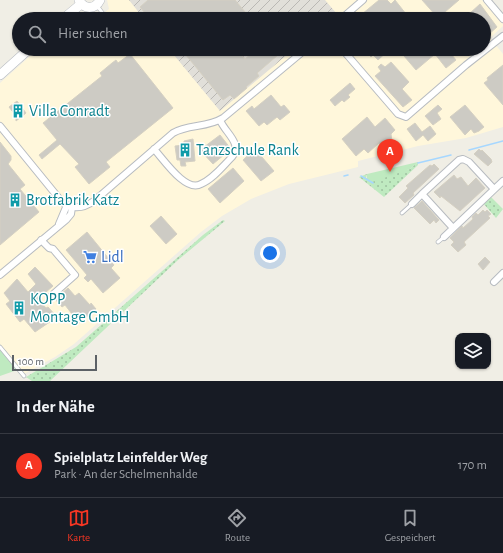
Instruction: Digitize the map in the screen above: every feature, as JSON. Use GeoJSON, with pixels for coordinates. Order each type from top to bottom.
{"type":"FeatureCollection","features":[{"type":"Feature","properties":{"kind":"street"},"geometry":{"type":"LineString","coordinates":[[349,12],[364,0]]}},
{"type":"Feature","properties":{"kind":"street"},"geometry":{"type":"LineString","coordinates":[[487,0],[503,19]]}},
{"type":"Feature","properties":{"kind":"street"},"geometry":{"type":"LineString","coordinates":[[71,12],[80,2],[90,8],[98,3]]}},
{"type":"Feature","properties":{"kind":"street"},"geometry":{"type":"LineString","coordinates":[[491,45],[503,36]]}},
{"type":"Feature","properties":{"kind":"street"},"geometry":{"type":"LineString","coordinates":[[0,75],[21,56]]}},
{"type":"Feature","properties":{"kind":"street"},"geometry":{"type":"LineString","coordinates":[[0,126],[61,200],[69,206],[82,207],[92,202],[178,130],[208,125],[220,120],[298,56]]}},
{"type":"Feature","properties":{"kind":"street"},"geometry":{"type":"LineString","coordinates":[[348,56],[398,114],[406,117],[477,56]]}},
{"type":"Feature","properties":{"kind":"street"},"geometry":{"type":"LineString","coordinates":[[154,149],[185,183],[193,186],[201,184],[236,152],[234,141],[223,128],[220,120]]}},
{"type":"Feature","properties":{"kind":"street"},"geometry":{"type":"LineString","coordinates":[[412,204],[459,160],[463,159],[468,162],[494,189]]}},
{"type":"Feature","properties":{"kind":"street"},"geometry":{"type":"LineString","coordinates":[[444,236],[503,181]]}},
{"type":"Feature","properties":{"kind":"street"},"geometry":{"type":"LineString","coordinates":[[422,194],[453,228]]}},
{"type":"Feature","properties":{"kind":"street"},"geometry":{"type":"LineString","coordinates":[[0,274],[69,216],[69,206]]}},
{"type":"Feature","properties":{"kind":"street"},"geometry":{"type":"LineString","coordinates":[[41,240],[48,248],[53,249],[75,275],[50,297]]}},
{"type":"Feature","properties":{"kind":"street"},"geometry":{"type":"LineString","coordinates":[[494,282],[503,273]]}},
{"type":"Feature","properties":{"kind":"lane"},"geometry":{"type":"LineString","coordinates":[[98,3],[103,12]]}},
{"type":"Feature","properties":{"kind":"lane"},"geometry":{"type":"LineString","coordinates":[[402,213],[412,204]]}},
{"type":"Feature","properties":{"kind":"lane"},"geometry":{"type":"LineString","coordinates":[[438,242],[444,236]]}},
{"type":"Feature","properties":{"kind":"lane"},"geometry":{"type":"LineString","coordinates":[[0,347],[24,376]]}},
{"type":"Feature","properties":{"kind":"shaded area"},"geometry":{"type":"Polygon","coordinates":[[[107,0],[482,0],[503,24],[503,26],[491,37],[491,12],[105,12],[109,9],[107,0]]]}},
{"type":"Feature","properties":{"kind":"shaded area"},"geometry":{"type":"Polygon","coordinates":[[[129,0],[325,0],[335,12],[138,12],[129,0]]]}},
{"type":"Feature","properties":{"kind":"shaded area"},"geometry":{"type":"Polygon","coordinates":[[[491,39],[503,54],[503,127],[466,138],[418,146],[358,161],[358,167],[289,184],[251,199],[222,216],[201,232],[74,344],[55,357],[24,374],[0,345],[0,83],[30,56],[491,56],[491,39]]]}},
{"type":"Feature","properties":{"kind":"shaded area"},"geometry":{"type":"Polygon","coordinates":[[[175,56],[286,56],[220,111],[175,56]]]}},
{"type":"Feature","properties":{"kind":"green space"},"geometry":{"type":"Polygon","coordinates":[[[418,162],[418,165],[384,197],[359,177],[367,174],[366,178],[410,169],[418,162]]]}},
{"type":"Feature","properties":{"kind":"green space"},"geometry":{"type":"Polygon","coordinates":[[[418,162],[410,169],[372,182],[367,180],[367,174],[418,162]]]}},
{"type":"Feature","properties":{"kind":"green space"},"geometry":{"type":"Polygon","coordinates":[[[490,196],[503,209],[496,218],[483,203],[490,196]]]}},
{"type":"Feature","properties":{"kind":"green space"},"geometry":{"type":"Polygon","coordinates":[[[223,220],[225,221],[178,260],[50,381],[32,381],[26,377],[76,347],[203,235],[223,220]]]}},
{"type":"Feature","properties":{"kind":"green space"},"geometry":{"type":"Polygon","coordinates":[[[0,349],[17,370],[0,376],[0,349]]]}},
{"type":"Feature","properties":{"kind":"building"},"geometry":{"type":"Polygon","coordinates":[[[148,0],[235,0],[245,12],[144,12],[140,7],[148,0]]]}},
{"type":"Feature","properties":{"kind":"building"},"geometry":{"type":"Polygon","coordinates":[[[379,0],[387,0],[391,4],[395,0],[404,12],[364,12],[379,0]]]}},
{"type":"Feature","properties":{"kind":"building"},"geometry":{"type":"Polygon","coordinates":[[[422,0],[459,0],[445,12],[433,12],[422,0]]]}},
{"type":"Feature","properties":{"kind":"building"},"geometry":{"type":"Polygon","coordinates":[[[480,4],[486,12],[471,12],[480,4]]]}},
{"type":"Feature","properties":{"kind":"building"},"geometry":{"type":"Polygon","coordinates":[[[491,19],[497,27],[491,32],[491,19]]]}},
{"type":"Feature","properties":{"kind":"building"},"geometry":{"type":"Polygon","coordinates":[[[127,56],[132,56],[173,108],[106,162],[110,167],[89,184],[75,167],[79,164],[60,144],[42,159],[39,155],[57,140],[43,123],[102,76],[100,73],[112,63],[116,60],[118,63],[127,56]]]}},
{"type":"Feature","properties":{"kind":"building"},"geometry":{"type":"Polygon","coordinates":[[[187,56],[243,56],[245,59],[249,56],[277,56],[257,73],[259,76],[234,99],[230,95],[223,100],[187,56]]]}},
{"type":"Feature","properties":{"kind":"building"},"geometry":{"type":"Polygon","coordinates":[[[374,56],[382,56],[378,60],[374,56]]]}},
{"type":"Feature","properties":{"kind":"building"},"geometry":{"type":"Polygon","coordinates":[[[404,56],[433,56],[416,70],[404,56]]]}},
{"type":"Feature","properties":{"kind":"building"},"geometry":{"type":"Polygon","coordinates":[[[437,56],[453,56],[456,60],[446,68],[437,56]]]}},
{"type":"Feature","properties":{"kind":"building"},"geometry":{"type":"Polygon","coordinates":[[[391,62],[409,82],[402,89],[412,100],[403,107],[375,76],[381,71],[378,67],[381,64],[385,67],[391,62]]]}},
{"type":"Feature","properties":{"kind":"building"},"geometry":{"type":"Polygon","coordinates":[[[503,65],[503,105],[484,83],[488,80],[487,78],[503,65]]]}},
{"type":"Feature","properties":{"kind":"building"},"geometry":{"type":"Polygon","coordinates":[[[350,83],[355,89],[348,95],[350,97],[344,102],[342,100],[335,106],[330,100],[350,83]]]}},
{"type":"Feature","properties":{"kind":"building"},"geometry":{"type":"Polygon","coordinates":[[[271,95],[281,107],[284,105],[290,112],[280,120],[277,117],[267,125],[264,122],[259,126],[246,111],[252,106],[254,109],[271,95]]]}},
{"type":"Feature","properties":{"kind":"building","name":"Villa Conradt"},"geometry":{"type":"Polygon","coordinates":[[[17,101],[26,113],[16,121],[16,116],[9,107],[17,101]]]}},
{"type":"Feature","properties":{"kind":"building"},"geometry":{"type":"Polygon","coordinates":[[[438,105],[442,109],[437,113],[441,119],[433,125],[425,116],[438,105]]]}},
{"type":"Feature","properties":{"kind":"building"},"geometry":{"type":"Polygon","coordinates":[[[465,105],[484,127],[474,133],[471,129],[465,135],[450,117],[465,105]]]}},
{"type":"Feature","properties":{"kind":"building"},"geometry":{"type":"Polygon","coordinates":[[[367,117],[375,127],[385,118],[395,130],[391,134],[392,141],[383,148],[379,143],[368,153],[364,149],[356,156],[342,139],[367,117]]]}},
{"type":"Feature","properties":{"kind":"building"},"geometry":{"type":"Polygon","coordinates":[[[415,123],[422,132],[430,126],[436,134],[428,141],[423,135],[416,141],[407,129],[415,123]]]}},
{"type":"Feature","properties":{"kind":"building"},"geometry":{"type":"Polygon","coordinates":[[[220,135],[231,149],[213,164],[200,150],[220,135]]]}},
{"type":"Feature","properties":{"kind":"building","name":"Tanzschule Rank"},"geometry":{"type":"Polygon","coordinates":[[[193,139],[195,161],[185,162],[186,166],[181,166],[180,160],[177,160],[175,146],[184,145],[184,141],[193,139]]]}},
{"type":"Feature","properties":{"kind":"building","name":"Brotfabrik Katz"},"geometry":{"type":"Polygon","coordinates":[[[0,142],[11,156],[11,160],[8,164],[25,185],[20,189],[39,212],[0,245],[0,142]]]}},
{"type":"Feature","properties":{"kind":"building"},"geometry":{"type":"Polygon","coordinates":[[[255,149],[274,171],[261,181],[243,160],[255,149]]]}},
{"type":"Feature","properties":{"kind":"building"},"geometry":{"type":"Polygon","coordinates":[[[479,149],[491,159],[492,162],[488,166],[474,154],[479,149]]]}},
{"type":"Feature","properties":{"kind":"building"},"geometry":{"type":"Polygon","coordinates":[[[434,164],[439,169],[413,193],[414,195],[405,203],[399,197],[408,188],[406,186],[430,165],[432,166],[434,164]]]}},
{"type":"Feature","properties":{"kind":"building"},"geometry":{"type":"Polygon","coordinates":[[[233,168],[244,181],[220,203],[208,189],[233,168]]]}},
{"type":"Feature","properties":{"kind":"building"},"geometry":{"type":"Polygon","coordinates":[[[454,175],[457,179],[461,177],[468,186],[476,178],[485,188],[460,211],[441,196],[440,198],[434,192],[454,175]]]}},
{"type":"Feature","properties":{"kind":"building"},"geometry":{"type":"Polygon","coordinates":[[[422,201],[439,220],[436,223],[434,220],[430,224],[414,208],[422,201]]]}},
{"type":"Feature","properties":{"kind":"building"},"geometry":{"type":"Polygon","coordinates":[[[483,210],[485,212],[487,210],[491,214],[488,216],[490,218],[464,242],[466,245],[458,252],[451,245],[454,242],[450,238],[462,226],[463,228],[473,219],[472,217],[476,213],[478,215],[483,210]]]}},
{"type":"Feature","properties":{"kind":"building"},"geometry":{"type":"Polygon","coordinates":[[[161,216],[177,234],[166,244],[150,226],[161,216]]]}},
{"type":"Feature","properties":{"kind":"building","name":"Lidl"},"geometry":{"type":"Polygon","coordinates":[[[87,232],[114,265],[111,268],[120,278],[103,293],[91,279],[88,282],[84,278],[87,275],[66,250],[87,232]]]}},
{"type":"Feature","properties":{"kind":"building"},"geometry":{"type":"Polygon","coordinates":[[[485,257],[490,262],[483,270],[478,264],[485,257]]]}},
{"type":"Feature","properties":{"kind":"building"},"geometry":{"type":"Polygon","coordinates":[[[35,267],[53,286],[38,299],[57,317],[35,332],[24,319],[20,322],[6,304],[10,301],[4,293],[17,279],[28,292],[36,284],[28,274],[35,267]]]}},
{"type":"Feature","properties":{"kind":"building"},"geometry":{"type":"Polygon","coordinates":[[[68,288],[75,296],[79,293],[96,309],[79,323],[65,305],[62,307],[55,299],[68,288]]]}},
{"type":"Feature","properties":{"kind":"waterway"},"geometry":{"type":"LineString","coordinates":[[469,150],[503,141]]}},
{"type":"Feature","properties":{"kind":"waterway"},"geometry":{"type":"LineString","coordinates":[[418,163],[451,155]]}},
{"type":"Feature","properties":{"kind":"waterway"},"geometry":{"type":"LineString","coordinates":[[344,176],[348,175]]}},
{"type":"Feature","properties":{"kind":"waterway"},"geometry":{"type":"LineString","coordinates":[[361,176],[373,183]]}},
{"type":"Feature","properties":{"kind":"place","name":"Villa Conradt"},"geometry":{"type":"Point","coordinates":[18,111]}},
{"type":"Feature","properties":{"kind":"place","name":"Tanzschule Rank"},"geometry":{"type":"Point","coordinates":[185,150]}},
{"type":"Feature","properties":{"kind":"place","name":"Spielplatz Leinfelder Weg"},"geometry":{"type":"Point","coordinates":[390,172]}},
{"type":"Feature","properties":{"kind":"place","name":"Brotfabrik Katz"},"geometry":{"type":"Point","coordinates":[15,200]}},
{"type":"Feature","properties":{"kind":"place","name":"Lidl"},"geometry":{"type":"Point","coordinates":[90,257]}},
{"type":"Feature","properties":{"kind":"place","name":"KOPP Montage GmbH"},"geometry":{"type":"Point","coordinates":[19,308]}}]}
